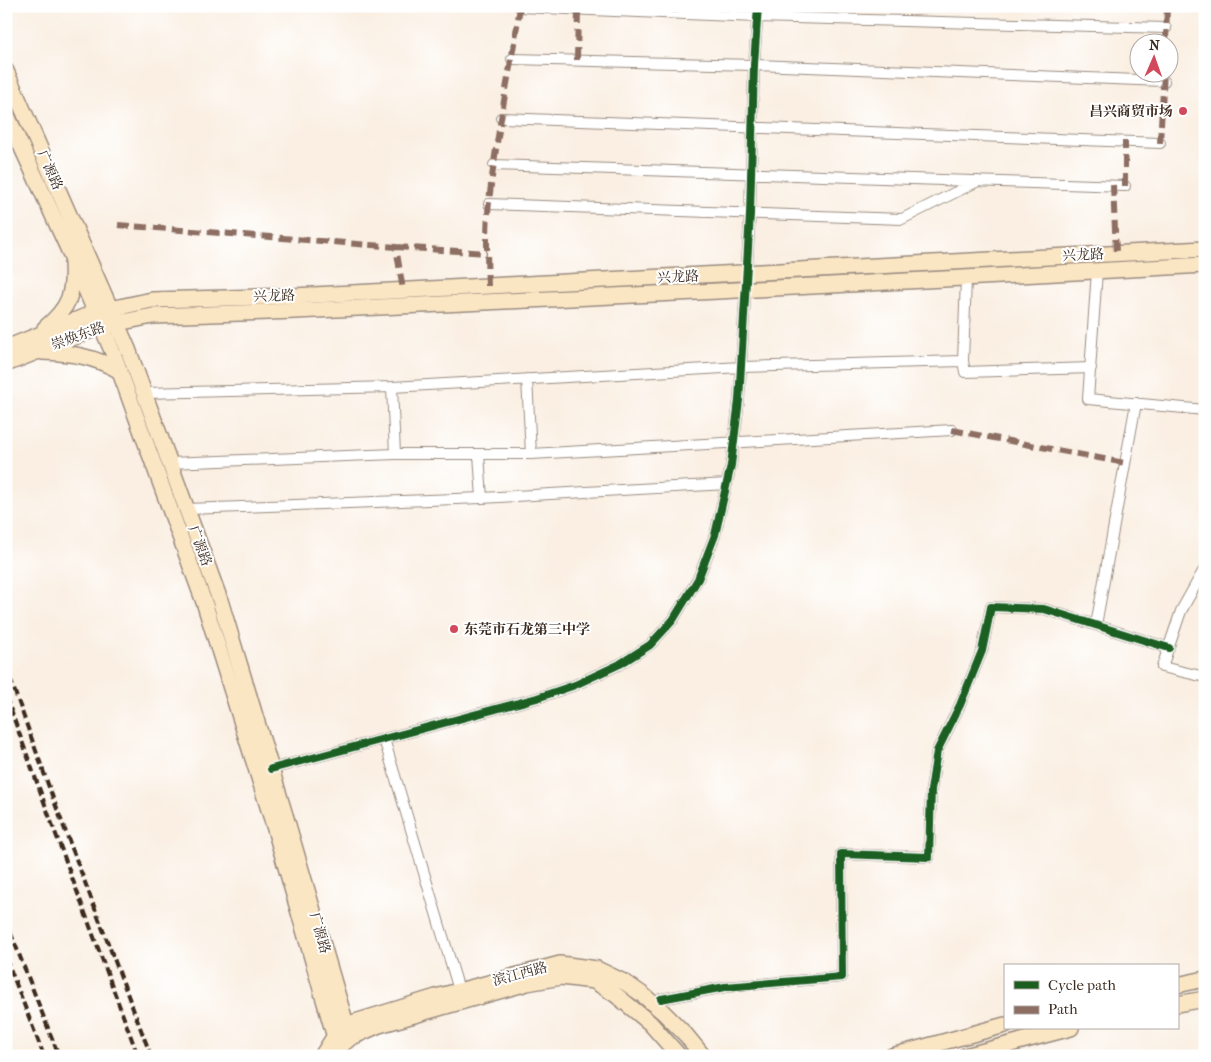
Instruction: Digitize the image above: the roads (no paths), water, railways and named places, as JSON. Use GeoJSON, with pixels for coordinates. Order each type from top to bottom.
{"type":"FeatureCollection","features":[{"type":"Feature","properties":{"kind":"main road","name":"广源路"},"geometry":{"type":"LineString","coordinates":[[6,71],[118,323],[220,600],[349,1032]]}},
{"type":"Feature","properties":{"kind":"main road","name":"广源路"},"geometry":{"type":"LineString","coordinates":[[6,113],[102,326],[206,605],[275,829],[330,1050]]}},
{"type":"Feature","properties":{"kind":"main road","name":"兴龙路"},"geometry":{"type":"LineString","coordinates":[[152,300],[294,296],[1205,249]]}},
{"type":"Feature","properties":{"kind":"main road"},"geometry":{"type":"LineString","coordinates":[[34,336],[60,315],[69,298],[73,279],[71,255]]}},
{"type":"Feature","properties":{"kind":"main road","name":"兴龙路"},"geometry":{"type":"LineString","coordinates":[[153,316],[745,290],[1205,265]]}},
{"type":"Feature","properties":{"kind":"main road","name":"崇焕东路"},"geometry":{"type":"LineString","coordinates":[[6,348],[96,312],[152,300]]}},
{"type":"Feature","properties":{"kind":"main road","name":"崇焕东路"},"geometry":{"type":"LineString","coordinates":[[6,364],[102,326],[153,316]]}},
{"type":"Feature","properties":{"kind":"main road"},"geometry":{"type":"LineString","coordinates":[[35,352],[87,356],[102,361],[120,371]]}},
{"type":"Feature","properties":{"kind":"main road","name":"滨江西路"},"geometry":{"type":"LineString","coordinates":[[330,1050],[349,1032],[355,1022],[376,1014],[560,964],[596,969],[626,983],[644,995],[685,1034],[703,1056]]}},
{"type":"Feature","properties":{"kind":"main road","name":"滨江西路"},"geometry":{"type":"LineString","coordinates":[[349,1032],[527,984],[561,977],[594,981],[616,995],[650,1023],[679,1056]]}},
{"type":"Feature","properties":{"kind":"main road"},"geometry":{"type":"LineString","coordinates":[[1178,984],[1205,979]]}},
{"type":"Feature","properties":{"kind":"main road"},"geometry":{"type":"LineString","coordinates":[[1178,1004],[1205,998]]}},
{"type":"Feature","properties":{"kind":"main road"},"geometry":{"type":"LineString","coordinates":[[892,1056],[1004,1025]]}},
{"type":"Feature","properties":{"kind":"main road"},"geometry":{"type":"LineString","coordinates":[[966,1056],[1064,1030]]}},
{"type":"Feature","properties":{"kind":"street"},"geometry":{"type":"LineString","coordinates":[[520,7],[757,12],[1166,28]]}},
{"type":"Feature","properties":{"kind":"street"},"geometry":{"type":"LineString","coordinates":[[271,770],[567,688],[620,664],[650,646],[673,620],[698,579],[715,536],[734,442],[741,367],[745,273],[750,214],[757,12]]}},
{"type":"Feature","properties":{"kind":"street"},"geometry":{"type":"LineString","coordinates":[[512,59],[754,65],[1128,80]]}},
{"type":"Feature","properties":{"kind":"street"},"geometry":{"type":"LineString","coordinates":[[501,118],[1160,143]]}},
{"type":"Feature","properties":{"kind":"street"},"geometry":{"type":"LineString","coordinates":[[494,165],[1124,186]]}},
{"type":"Feature","properties":{"kind":"street"},"geometry":{"type":"LineString","coordinates":[[489,204],[902,220],[979,181]]}},
{"type":"Feature","properties":{"kind":"street"},"geometry":{"type":"LineString","coordinates":[[1097,271],[1088,399],[1205,410]]}},
{"type":"Feature","properties":{"kind":"street"},"geometry":{"type":"LineString","coordinates":[[966,278],[963,361],[965,372],[1091,368]]}},
{"type":"Feature","properties":{"kind":"street"},"geometry":{"type":"LineString","coordinates":[[144,392],[392,387],[741,367],[963,361]]}},
{"type":"Feature","properties":{"kind":"street"},"geometry":{"type":"LineString","coordinates":[[527,379],[531,454]]}},
{"type":"Feature","properties":{"kind":"street"},"geometry":{"type":"LineString","coordinates":[[392,387],[395,454]]}},
{"type":"Feature","properties":{"kind":"street"},"geometry":{"type":"LineString","coordinates":[[1096,625],[1136,403]]}},
{"type":"Feature","properties":{"kind":"street"},"geometry":{"type":"LineString","coordinates":[[170,463],[395,454],[531,454],[952,430]]}},
{"type":"Feature","properties":{"kind":"street"},"geometry":{"type":"LineString","coordinates":[[479,454],[482,498]]}},
{"type":"Feature","properties":{"kind":"street"},"geometry":{"type":"LineString","coordinates":[[187,509],[482,498],[727,484]]}},
{"type":"Feature","properties":{"kind":"street"},"geometry":{"type":"LineString","coordinates":[[1205,568],[1180,611],[1162,667],[1205,677]]}},
{"type":"Feature","properties":{"kind":"street"},"geometry":{"type":"LineString","coordinates":[[661,999],[725,987],[842,977],[842,854],[929,857],[931,790],[937,751],[960,705],[982,651],[990,607],[1044,609],[1169,648]]}},
{"type":"Feature","properties":{"kind":"street"},"geometry":{"type":"LineString","coordinates":[[384,739],[460,990]]}},
{"type":"Feature","properties":{"kind":"railway"},"geometry":{"type":"LineString","coordinates":[[6,667],[54,801],[151,1056]]}},
{"type":"Feature","properties":{"kind":"railway"},"geometry":{"type":"LineString","coordinates":[[6,697],[138,1056]]}},
{"type":"Feature","properties":{"kind":"railway"},"geometry":{"type":"LineString","coordinates":[[6,921],[59,1056]]}},
{"type":"Feature","properties":{"kind":"railway"},"geometry":{"type":"LineString","coordinates":[[6,958],[44,1056]]}},
{"type":"Feature","properties":{"kind":"place","name":"昌兴商贸市场"},"geometry":{"type":"Point","coordinates":[1183,111]}},
{"type":"Feature","properties":{"kind":"place","name":"东莞市石龙第三中学"},"geometry":{"type":"Point","coordinates":[454,629]}}]}
